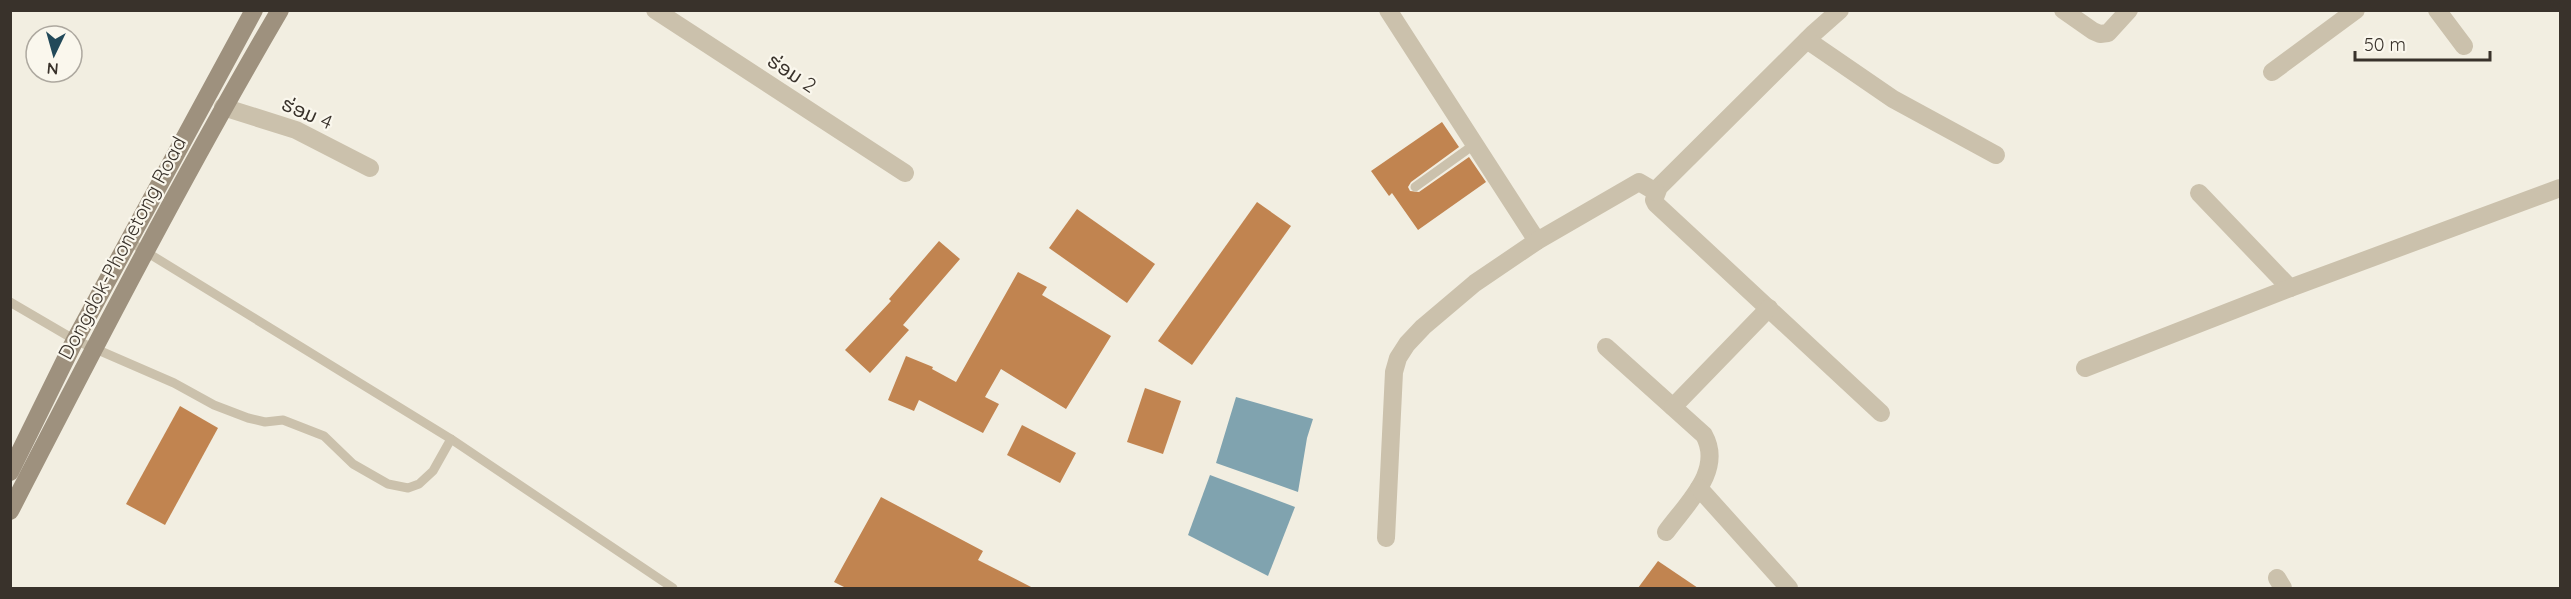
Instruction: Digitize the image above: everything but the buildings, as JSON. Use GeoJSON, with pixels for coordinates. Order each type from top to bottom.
{"type":"FeatureCollection","features":[{"type":"Feature","properties":{"kind":"main road","name":"Dongdok-Phonetong Road"},"geometry":{"type":"LineString","coordinates":[[10,511],[94,348],[136,247],[254,10]]}},
{"type":"Feature","properties":{"kind":"main road","name":"Dongdok-Phonetong Road"},"geometry":{"type":"LineString","coordinates":[[11,470],[75,340],[223,107],[280,10]]}},
{"type":"Feature","properties":{"kind":"street","name":"ຮ່ອມ 2"},"geometry":{"type":"LineString","coordinates":[[655,10],[905,173]]}},
{"type":"Feature","properties":{"kind":"street"},"geometry":{"type":"LineString","coordinates":[[1388,10],[1538,241]]}},
{"type":"Feature","properties":{"kind":"street"},"geometry":{"type":"LineString","coordinates":[[1840,10],[1807,40],[1656,192],[1654,200],[1881,412]]}},
{"type":"Feature","properties":{"kind":"street"},"geometry":{"type":"LineString","coordinates":[[2063,10],[2100,34],[2108,33],[2129,10]]}},
{"type":"Feature","properties":{"kind":"street"},"geometry":{"type":"LineString","coordinates":[[2272,72],[2356,10]]}},
{"type":"Feature","properties":{"kind":"street"},"geometry":{"type":"LineString","coordinates":[[2438,10],[2464,46]]}},
{"type":"Feature","properties":{"kind":"street"},"geometry":{"type":"LineString","coordinates":[[1807,40],[1893,99],[1996,155]]}},
{"type":"Feature","properties":{"kind":"street","name":"ຮ່ອມ 4"},"geometry":{"type":"LineString","coordinates":[[223,107],[296,130],[370,168]]}},
{"type":"Feature","properties":{"kind":"street"},"geometry":{"type":"LineString","coordinates":[[1386,538],[1392,389],[1398,358],[1407,344],[1423,327],[1467,290],[1538,241],[1639,182],[1656,192]]}},
{"type":"Feature","properties":{"kind":"street"},"geometry":{"type":"LineString","coordinates":[[2085,368],[2290,288],[2560,188]]}},
{"type":"Feature","properties":{"kind":"street"},"geometry":{"type":"LineString","coordinates":[[2199,193],[2290,288]]}},
{"type":"Feature","properties":{"kind":"street"},"geometry":{"type":"LineString","coordinates":[[1673,408],[1769,308]]}},
{"type":"Feature","properties":{"kind":"street"},"geometry":{"type":"LineString","coordinates":[[1606,347],[1704,435],[1710,446],[1708,475],[1666,532]]}},
{"type":"Feature","properties":{"kind":"street"},"geometry":{"type":"LineString","coordinates":[[1699,488],[1789,588]]}},
{"type":"Feature","properties":{"kind":"lane"},"geometry":{"type":"LineString","coordinates":[[1415,187],[1475,144]]}},
{"type":"Feature","properties":{"kind":"lane"},"geometry":{"type":"LineString","coordinates":[[136,247],[451,439],[673,588]]}},
{"type":"Feature","properties":{"kind":"lane"},"geometry":{"type":"LineString","coordinates":[[10,302],[75,340],[248,418],[265,422],[283,420],[324,435],[353,464],[388,484],[408,488],[419,484],[433,471],[451,439]]}},
{"type":"Feature","properties":{"kind":"water"},"geometry":{"type":"Polygon","coordinates":[[[1236,397],[1313,419],[1307,438],[1298,492],[1216,463],[1236,397]]]}},
{"type":"Feature","properties":{"kind":"water"},"geometry":{"type":"Polygon","coordinates":[[[1210,475],[1295,507],[1268,576],[1188,535],[1210,475]]]}}]}
